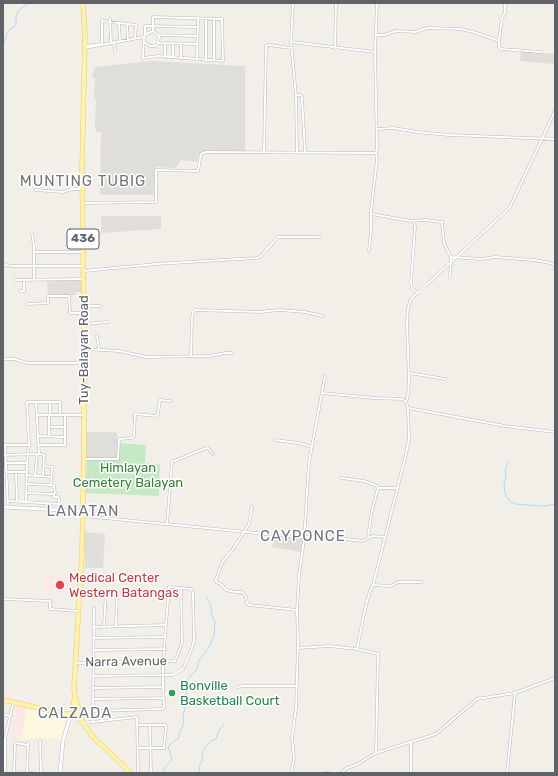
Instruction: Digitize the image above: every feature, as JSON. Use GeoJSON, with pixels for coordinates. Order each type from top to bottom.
{"type":"FeatureCollection","features":[{"type":"Feature","properties":{"kind":"main road","name":"Tuy-Balayan Road"},"geometry":{"type":"LineString","coordinates":[[75,714],[74,697],[82,553],[84,415],[84,252],[82,170],[85,23],[83,3]]}},
{"type":"Feature","properties":{"kind":"main road"},"geometry":{"type":"LineString","coordinates":[[3,700],[75,714]]}},
{"type":"Feature","properties":{"kind":"main road","name":"436"},"geometry":{"type":"LineString","coordinates":[[75,714],[93,736],[131,773]]}},
{"type":"Feature","properties":{"kind":"street"},"geometry":{"type":"LineString","coordinates":[[293,3],[291,48],[296,95],[297,152]]}},
{"type":"Feature","properties":{"kind":"street"},"geometry":{"type":"LineString","coordinates":[[335,48],[336,3]]}},
{"type":"Feature","properties":{"kind":"street"},"geometry":{"type":"LineString","coordinates":[[369,250],[377,159],[376,153],[378,148],[376,52],[377,3]]}},
{"type":"Feature","properties":{"kind":"street"},"geometry":{"type":"LineString","coordinates":[[505,3],[505,13],[502,18],[499,47],[541,52]]}},
{"type":"Feature","properties":{"kind":"street"},"geometry":{"type":"LineString","coordinates":[[152,31],[153,26],[154,17],[222,19],[223,61],[165,57],[143,58],[145,26],[153,26],[198,27]]}},
{"type":"Feature","properties":{"kind":"street"},"geometry":{"type":"LineString","coordinates":[[110,19],[111,42]]}},
{"type":"Feature","properties":{"kind":"street"},"geometry":{"type":"LineString","coordinates":[[197,59],[198,19]]}},
{"type":"Feature","properties":{"kind":"street"},"geometry":{"type":"LineString","coordinates":[[206,19],[206,60]]}},
{"type":"Feature","properties":{"kind":"street"},"geometry":{"type":"LineString","coordinates":[[214,19],[214,60]]}},
{"type":"Feature","properties":{"kind":"street"},"geometry":{"type":"LineString","coordinates":[[102,44],[102,21],[136,25],[136,38]]}},
{"type":"Feature","properties":{"kind":"street"},"geometry":{"type":"LineString","coordinates":[[119,23],[120,41]]}},
{"type":"Feature","properties":{"kind":"street"},"geometry":{"type":"LineString","coordinates":[[127,24],[128,40]]}},
{"type":"Feature","properties":{"kind":"street"},"geometry":{"type":"LineString","coordinates":[[376,35],[384,35],[396,31],[416,32],[427,28],[461,29],[499,41]]}},
{"type":"Feature","properties":{"kind":"street"},"geometry":{"type":"LineString","coordinates":[[85,47],[128,40],[144,36],[152,31]]}},
{"type":"Feature","properties":{"kind":"street"},"geometry":{"type":"LineString","coordinates":[[152,31],[158,35],[198,36]]}},
{"type":"Feature","properties":{"kind":"street"},"geometry":{"type":"LineString","coordinates":[[158,35],[158,42]]}},
{"type":"Feature","properties":{"kind":"street"},"geometry":{"type":"LineString","coordinates":[[114,42],[115,51]]}},
{"type":"Feature","properties":{"kind":"street"},"geometry":{"type":"LineString","coordinates":[[144,42],[152,46],[158,42],[198,44]]}},
{"type":"Feature","properties":{"kind":"street"},"geometry":{"type":"LineString","coordinates":[[291,42],[376,52]]}},
{"type":"Feature","properties":{"kind":"street"},"geometry":{"type":"LineString","coordinates":[[165,43],[165,57]]}},
{"type":"Feature","properties":{"kind":"street"},"geometry":{"type":"LineString","coordinates":[[173,43],[173,58]]}},
{"type":"Feature","properties":{"kind":"street"},"geometry":{"type":"LineString","coordinates":[[181,43],[181,58]]}},
{"type":"Feature","properties":{"kind":"street"},"geometry":{"type":"LineString","coordinates":[[264,152],[266,46],[269,44],[291,48]]}},
{"type":"Feature","properties":{"kind":"street"},"geometry":{"type":"LineString","coordinates":[[296,95],[301,95],[302,98],[305,152]]}},
{"type":"Feature","properties":{"kind":"street"},"geometry":{"type":"LineString","coordinates":[[357,649],[365,609],[373,585],[409,439],[408,408],[406,402],[408,395],[407,322],[408,308],[411,299],[510,207],[555,111]]}},
{"type":"Feature","properties":{"kind":"street"},"geometry":{"type":"LineString","coordinates":[[377,129],[394,128],[431,134],[555,139]]}},
{"type":"Feature","properties":{"kind":"street"},"geometry":{"type":"LineString","coordinates":[[83,204],[156,202],[156,170],[198,171],[200,154],[206,152],[376,153]]}},
{"type":"Feature","properties":{"kind":"street"},"geometry":{"type":"LineString","coordinates":[[35,190],[63,192],[72,189],[83,189]]}},
{"type":"Feature","properties":{"kind":"street"},"geometry":{"type":"LineString","coordinates":[[371,214],[414,221],[425,220],[442,222],[444,243],[451,257],[450,277]]}},
{"type":"Feature","properties":{"kind":"street"},"geometry":{"type":"LineString","coordinates":[[414,221],[415,227],[411,283],[412,289],[417,292]]}},
{"type":"Feature","properties":{"kind":"street"},"geometry":{"type":"LineString","coordinates":[[32,233],[34,280]]}},
{"type":"Feature","properties":{"kind":"street"},"geometry":{"type":"LineString","coordinates":[[3,265],[84,268],[256,258],[260,257],[278,237],[319,237]]}},
{"type":"Feature","properties":{"kind":"street"},"geometry":{"type":"LineString","coordinates":[[34,252],[84,252]]}},
{"type":"Feature","properties":{"kind":"street"},"geometry":{"type":"LineString","coordinates":[[451,257],[481,259],[492,256],[534,260],[551,263],[554,265],[555,269]]}},
{"type":"Feature","properties":{"kind":"street"},"geometry":{"type":"LineString","coordinates":[[15,280],[84,280]]}},
{"type":"Feature","properties":{"kind":"street"},"geometry":{"type":"LineString","coordinates":[[20,291],[24,291],[24,280]]}},
{"type":"Feature","properties":{"kind":"street"},"geometry":{"type":"LineString","coordinates":[[28,304],[48,303],[48,296],[69,296],[70,313],[84,314]]}},
{"type":"Feature","properties":{"kind":"street"},"geometry":{"type":"LineString","coordinates":[[84,306],[100,306]]}},
{"type":"Feature","properties":{"kind":"street"},"geometry":{"type":"LineString","coordinates":[[191,356],[192,317],[195,310],[261,312],[280,310],[305,312],[324,316]]}},
{"type":"Feature","properties":{"kind":"street"},"geometry":{"type":"LineString","coordinates":[[84,324],[108,322]]}},
{"type":"Feature","properties":{"kind":"street"},"geometry":{"type":"LineString","coordinates":[[97,336],[99,349]]}},
{"type":"Feature","properties":{"kind":"street"},"geometry":{"type":"LineString","coordinates":[[84,349],[119,351],[146,357],[214,356],[232,353]]}},
{"type":"Feature","properties":{"kind":"street"},"geometry":{"type":"LineString","coordinates":[[3,359],[14,359],[28,363],[83,363]]}},
{"type":"Feature","properties":{"kind":"street"},"geometry":{"type":"LineString","coordinates":[[408,373],[446,379]]}},
{"type":"Feature","properties":{"kind":"street"},"geometry":{"type":"LineString","coordinates":[[291,773],[293,763],[292,738],[296,708],[298,648],[297,610],[303,537],[312,447],[325,376]]}},
{"type":"Feature","properties":{"kind":"street"},"geometry":{"type":"LineString","coordinates":[[322,393],[402,399],[406,402]]}},
{"type":"Feature","properties":{"kind":"street"},"geometry":{"type":"LineString","coordinates":[[83,459],[118,459],[119,438],[133,438],[135,414],[156,416],[158,414],[160,400],[170,401]]}},
{"type":"Feature","properties":{"kind":"street"},"geometry":{"type":"LineString","coordinates":[[26,502],[26,463],[29,454],[27,402],[60,402],[60,415]]}},
{"type":"Feature","properties":{"kind":"street"},"geometry":{"type":"LineString","coordinates":[[35,476],[38,454],[36,402]]}},
{"type":"Feature","properties":{"kind":"street"},"geometry":{"type":"LineString","coordinates":[[49,436],[50,402]]}},
{"type":"Feature","properties":{"kind":"street"},"geometry":{"type":"LineString","coordinates":[[408,408],[505,426],[555,432]]}},
{"type":"Feature","properties":{"kind":"street"},"geometry":{"type":"LineString","coordinates":[[37,415],[84,415]]}},
{"type":"Feature","properties":{"kind":"street"},"geometry":{"type":"LineString","coordinates":[[38,445],[65,445],[65,415]]}},
{"type":"Feature","properties":{"kind":"street"},"geometry":{"type":"LineString","coordinates":[[49,426],[65,427]]}},
{"type":"Feature","properties":{"kind":"street"},"geometry":{"type":"LineString","coordinates":[[38,436],[65,437]]}},
{"type":"Feature","properties":{"kind":"street"},"geometry":{"type":"LineString","coordinates":[[275,440],[312,447]]}},
{"type":"Feature","properties":{"kind":"street"},"geometry":{"type":"LineString","coordinates":[[8,507],[7,472],[4,445],[29,445]]}},
{"type":"Feature","properties":{"kind":"street"},"geometry":{"type":"LineString","coordinates":[[167,524],[172,462],[203,449],[209,449],[213,454]]}},
{"type":"Feature","properties":{"kind":"street"},"geometry":{"type":"LineString","coordinates":[[4,454],[44,455],[43,476]]}},
{"type":"Feature","properties":{"kind":"street"},"geometry":{"type":"LineString","coordinates":[[6,463],[26,463]]}},
{"type":"Feature","properties":{"kind":"street"},"geometry":{"type":"LineString","coordinates":[[44,466],[52,467],[51,485],[54,486],[54,494]]}},
{"type":"Feature","properties":{"kind":"street"},"geometry":{"type":"LineString","coordinates":[[7,472],[26,472]]}},
{"type":"Feature","properties":{"kind":"street"},"geometry":{"type":"LineString","coordinates":[[16,472],[17,501]]}},
{"type":"Feature","properties":{"kind":"street"},"geometry":{"type":"LineString","coordinates":[[26,475],[52,477]]}},
{"type":"Feature","properties":{"kind":"street"},"geometry":{"type":"LineString","coordinates":[[341,478],[364,482],[377,486],[378,488],[398,488]]}},
{"type":"Feature","properties":{"kind":"street"},"geometry":{"type":"LineString","coordinates":[[26,484],[51,485]]}},
{"type":"Feature","properties":{"kind":"street"},"geometry":{"type":"LineString","coordinates":[[368,537],[372,510],[378,488]]}},
{"type":"Feature","properties":{"kind":"street"},"geometry":{"type":"LineString","coordinates":[[3,494],[7,493]]}},
{"type":"Feature","properties":{"kind":"street"},"geometry":{"type":"LineString","coordinates":[[8,501],[59,504],[59,499],[58,497],[54,497],[54,494],[26,493]]}},
{"type":"Feature","properties":{"kind":"street"},"geometry":{"type":"LineString","coordinates":[[252,506],[248,524],[231,552],[223,561],[216,582],[221,584],[226,590],[242,592],[249,605],[297,610]]}},
{"type":"Feature","properties":{"kind":"street"},"geometry":{"type":"LineString","coordinates":[[3,507],[82,511]]}},
{"type":"Feature","properties":{"kind":"street"},"geometry":{"type":"LineString","coordinates":[[82,516],[303,537],[328,537],[363,541],[368,537],[376,535],[385,537]]}},
{"type":"Feature","properties":{"kind":"street"},"geometry":{"type":"LineString","coordinates":[[373,585],[391,586],[398,582],[421,582]]}},
{"type":"Feature","properties":{"kind":"street"},"geometry":{"type":"LineString","coordinates":[[92,711],[162,709],[164,698],[163,687],[163,675],[163,662],[166,637],[165,625],[169,587],[191,589],[193,593],[194,630],[192,648],[183,669],[172,675],[163,675],[93,676]]}},
{"type":"Feature","properties":{"kind":"street","name":"Narra Avenue"},"geometry":{"type":"LineString","coordinates":[[76,663],[175,661],[182,643],[181,588]]}},
{"type":"Feature","properties":{"kind":"street"},"geometry":{"type":"LineString","coordinates":[[104,626],[106,591],[116,595],[116,626]]}},
{"type":"Feature","properties":{"kind":"street"},"geometry":{"type":"LineString","coordinates":[[4,599],[50,601],[50,609],[78,611]]}},
{"type":"Feature","properties":{"kind":"street"},"geometry":{"type":"LineString","coordinates":[[92,722],[94,608]]}},
{"type":"Feature","properties":{"kind":"street"},"geometry":{"type":"LineString","coordinates":[[93,627],[165,625]]}},
{"type":"Feature","properties":{"kind":"street"},"geometry":{"type":"LineString","coordinates":[[93,638],[166,637]]}},
{"type":"Feature","properties":{"kind":"street"},"geometry":{"type":"LineString","coordinates":[[298,648],[325,646],[357,649],[376,653],[378,657],[376,753]]}},
{"type":"Feature","properties":{"kind":"street"},"geometry":{"type":"LineString","coordinates":[[93,650],[165,649]]}},
{"type":"Feature","properties":{"kind":"street"},"geometry":{"type":"LineString","coordinates":[[341,773],[347,768],[356,765],[376,753],[427,738],[440,731],[477,699],[515,692],[555,678]]}},
{"type":"Feature","properties":{"kind":"street"},"geometry":{"type":"LineString","coordinates":[[237,687],[296,686]]}},
{"type":"Feature","properties":{"kind":"street"},"geometry":{"type":"LineString","coordinates":[[93,688],[163,687]]}},
{"type":"Feature","properties":{"kind":"street"},"geometry":{"type":"LineString","coordinates":[[507,773],[515,692]]}},
{"type":"Feature","properties":{"kind":"street"},"geometry":{"type":"LineString","coordinates":[[93,699],[164,698]]}},
{"type":"Feature","properties":{"kind":"street"},"geometry":{"type":"LineString","coordinates":[[5,773],[4,736],[8,728],[13,702]]}},
{"type":"Feature","properties":{"kind":"street"},"geometry":{"type":"LineString","coordinates":[[3,714],[10,716]]}},
{"type":"Feature","properties":{"kind":"street"},"geometry":{"type":"LineString","coordinates":[[60,773],[63,741],[75,714]]}},
{"type":"Feature","properties":{"kind":"street"},"geometry":{"type":"LineString","coordinates":[[83,723],[137,717],[138,773]]}},
{"type":"Feature","properties":{"kind":"street"},"geometry":{"type":"LineString","coordinates":[[137,725],[165,725],[166,727],[164,748],[138,748]]}},
{"type":"Feature","properties":{"kind":"street"},"geometry":{"type":"LineString","coordinates":[[150,725],[151,773]]}},
{"type":"Feature","properties":{"kind":"street"},"geometry":{"type":"LineString","coordinates":[[3,727],[8,728]]}},
{"type":"Feature","properties":{"kind":"street"},"geometry":{"type":"LineString","coordinates":[[40,741],[42,773]]}},
{"type":"Feature","properties":{"kind":"street"},"geometry":{"type":"LineString","coordinates":[[28,773],[28,744],[16,743],[14,772],[28,773],[33,773]]}},
{"type":"Feature","properties":{"kind":"street"},"geometry":{"type":"LineString","coordinates":[[410,743],[411,773]]}},
{"type":"Feature","properties":{"kind":"shaded area"},"geometry":{"type":"Polygon","coordinates":[[[521,51],[555,54],[554,64],[520,61],[521,51]]]}},
{"type":"Feature","properties":{"kind":"shaded area"},"geometry":{"type":"Polygon","coordinates":[[[151,61],[245,66],[245,151],[206,151],[199,154],[197,162],[181,160],[176,168],[156,167],[153,195],[100,195],[101,132],[96,132],[95,126],[95,78],[92,78],[94,67],[151,61]]]}},
{"type":"Feature","properties":{"kind":"shaded area"},"geometry":{"type":"Polygon","coordinates":[[[79,172],[79,183],[68,183],[68,173],[79,172]]]}},
{"type":"Feature","properties":{"kind":"shaded area"},"geometry":{"type":"Polygon","coordinates":[[[101,216],[161,216],[161,229],[101,233],[101,216]]]}},
{"type":"Feature","properties":{"kind":"shaded area"},"geometry":{"type":"Polygon","coordinates":[[[81,280],[81,292],[76,292],[76,295],[48,295],[47,281],[81,280]]]}},
{"type":"Feature","properties":{"kind":"shaded area"},"geometry":{"type":"Polygon","coordinates":[[[85,432],[117,432],[117,458],[85,458],[85,432]]]}},
{"type":"Feature","properties":{"kind":"shaded area"},"geometry":{"type":"Polygon","coordinates":[[[85,532],[105,534],[103,568],[83,568],[85,566],[85,552],[83,552],[85,532]]]}},
{"type":"Feature","properties":{"kind":"shaded area"},"geometry":{"type":"Polygon","coordinates":[[[276,536],[303,538],[301,552],[272,547],[276,536]]]}},
{"type":"Feature","properties":{"kind":"shaded area","name":"Medical Center Western Batangas"},"geometry":{"type":"Polygon","coordinates":[[[44,575],[66,575],[66,578],[77,579],[76,593],[43,592],[44,575]]]}},
{"type":"Feature","properties":{"kind":"shaded area"},"geometry":{"type":"Polygon","coordinates":[[[16,705],[26,708],[21,739],[11,738],[16,705]]]}},
{"type":"Feature","properties":{"kind":"shaded area"},"geometry":{"type":"Polygon","coordinates":[[[26,708],[66,716],[61,739],[21,739],[26,708]]]}},
{"type":"Feature","properties":{"kind":"green space","name":"Himlayan Cemetery Balayan"},"geometry":{"type":"Polygon","coordinates":[[[117,443],[146,445],[145,463],[160,464],[159,496],[86,493],[87,458],[117,458],[117,443]]]}},
{"type":"Feature","properties":{"kind":"waterway","name":"MUNTING TUBIG"},"geometry":{"type":"LineString","coordinates":[[3,43],[6,39],[6,34],[16,25],[16,17],[19,10],[29,3]]}},
{"type":"Feature","properties":{"kind":"waterway"},"geometry":{"type":"LineString","coordinates":[[508,462],[505,472],[506,476],[504,486],[506,497],[510,501],[515,504],[540,506],[555,504]]}},
{"type":"Feature","properties":{"kind":"waterway"},"geometry":{"type":"LineString","coordinates":[[165,773],[164,769],[172,759],[168,747],[179,738],[179,733],[184,724],[183,718],[187,701],[186,683],[197,669],[199,660],[208,649],[214,636],[215,621],[212,616],[211,606],[206,597]]}},
{"type":"Feature","properties":{"kind":"waterway"},"geometry":{"type":"LineString","coordinates":[[200,773],[199,767],[202,760],[203,750],[212,740],[216,739],[224,724]]}},
{"type":"Feature","properties":{"kind":"place","name":"Medical Center Western Batangas"},"geometry":{"type":"Point","coordinates":[60,585]}},
{"type":"Feature","properties":{"kind":"place","name":"Bonville Basketball Court"},"geometry":{"type":"Point","coordinates":[172,693]}},
{"type":"Feature","properties":{"kind":"district","name":"MUNTING TUBIG"},"geometry":{"type":"Point","coordinates":[83,182]}},
{"type":"Feature","properties":{"kind":"district","name":"LANATAN"},"geometry":{"type":"Point","coordinates":[83,512]}},
{"type":"Feature","properties":{"kind":"district","name":"CAYPONCE"},"geometry":{"type":"Point","coordinates":[303,537]}},
{"type":"Feature","properties":{"kind":"district","name":"CALZADA"},"geometry":{"type":"Point","coordinates":[75,714]}}]}
